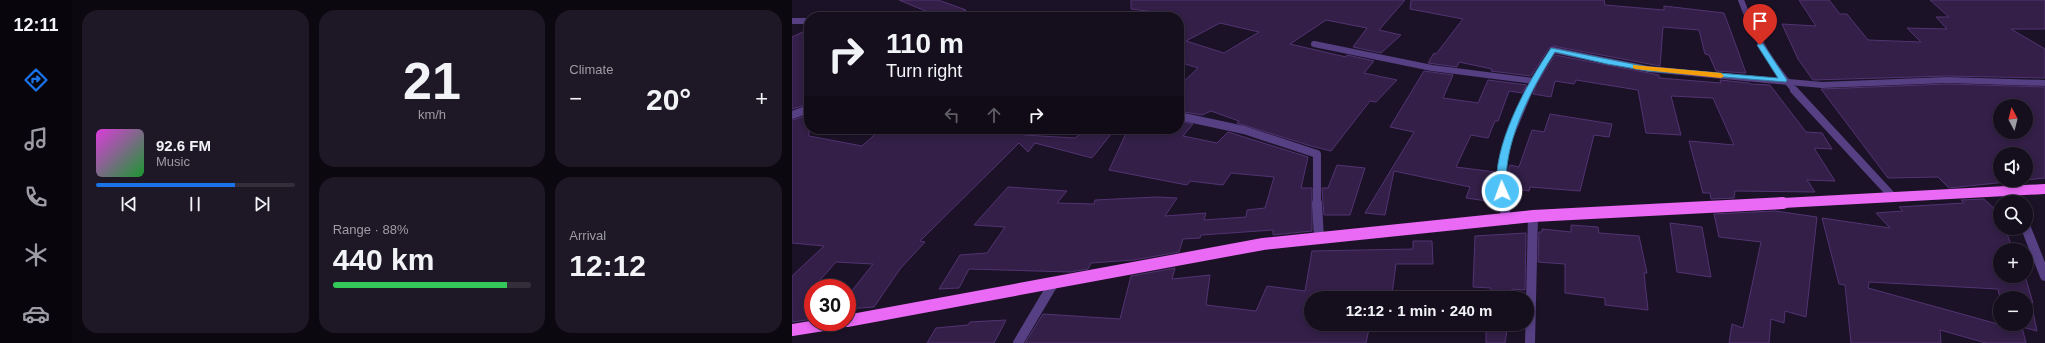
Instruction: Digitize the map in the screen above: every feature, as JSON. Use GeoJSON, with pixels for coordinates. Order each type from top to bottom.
{"type":"FeatureCollection","features":[{"type":"Feature","properties":{"kind":"main road"},"geometry":{"type":"LineString","coordinates":[[856,319],[1263,244],[1533,216],[2045,189]]}},
{"type":"Feature","properties":{"kind":"main road"},"geometry":{"type":"LineString","coordinates":[[792,330],[804,328]]}},
{"type":"Feature","properties":{"kind":"street"},"geometry":{"type":"LineString","coordinates":[[1741,0],[1747,20],[1760,45],[1784,80],[1893,197]]}},
{"type":"Feature","properties":{"kind":"street"},"geometry":{"type":"LineString","coordinates":[[792,21],[804,21]]}},
{"type":"Feature","properties":{"kind":"street"},"geometry":{"type":"LineString","coordinates":[[1314,44],[1432,68],[1533,81]]}},
{"type":"Feature","properties":{"kind":"street"},"geometry":{"type":"LineString","coordinates":[[1506,220],[1500,176],[1508,140],[1533,81],[1553,50],[1648,69],[1840,85],[1845,83],[1947,80],[2045,83]]}},
{"type":"Feature","properties":{"kind":"street"},"geometry":{"type":"LineString","coordinates":[[792,116],[804,111]]}},
{"type":"Feature","properties":{"kind":"street"},"geometry":{"type":"LineString","coordinates":[[1184,117],[1244,130],[1317,154],[1316,191],[1319,238]]}},
{"type":"Feature","properties":{"kind":"street"},"geometry":{"type":"LineString","coordinates":[[2012,191],[2013,195]]}},
{"type":"Feature","properties":{"kind":"street"},"geometry":{"type":"LineString","coordinates":[[1530,343],[1533,216]]}},
{"type":"Feature","properties":{"kind":"street"},"geometry":{"type":"LineString","coordinates":[[2029,235],[2045,276]]}},
{"type":"Feature","properties":{"kind":"street"},"geometry":{"type":"LineString","coordinates":[[1018,343],[1053,284]]}},
{"type":"Feature","properties":{"kind":"building"},"geometry":{"type":"Polygon","coordinates":[[[899,0],[938,0],[966,10],[961,12],[928,12],[899,0]]]}},
{"type":"Feature","properties":{"kind":"building"},"geometry":{"type":"Polygon","coordinates":[[[1131,0],[1405,0],[1379,30],[1401,35],[1381,53],[1353,47],[1367,28],[1326,20],[1290,44],[1346,57],[1347,55],[1374,61],[1364,73],[1397,80],[1376,102],[1370,101],[1331,151],[1237,123],[1239,121],[1211,111],[1202,115],[1184,112],[1184,81],[1198,68],[1184,64],[1184,12],[1155,12],[1131,9],[1131,0]],[[1220,23],[1186,41],[1224,53],[1259,32],[1220,23]]]}},
{"type":"Feature","properties":{"kind":"building"},"geometry":{"type":"Polygon","coordinates":[[[1411,0],[1604,0],[1605,5],[1664,10],[1664,6],[1724,13],[1746,73],[1716,71],[1709,55],[1705,54],[1699,30],[1663,27],[1660,66],[1553,46],[1549,48],[1531,76],[1491,71],[1492,69],[1459,62],[1457,67],[1428,63],[1434,53],[1436,54],[1463,19],[1410,9],[1411,0]]]}},
{"type":"Feature","properties":{"kind":"building"},"geometry":{"type":"Polygon","coordinates":[[[1799,0],[1829,0],[1840,14],[1847,14],[1868,40],[1921,42],[1907,28],[1947,29],[1936,17],[1949,17],[1930,0],[2045,0],[2045,29],[2011,29],[2045,49],[2045,78],[1947,76],[1813,80],[1798,59],[1782,24],[1816,26],[1799,0]]]}},
{"type":"Feature","properties":{"kind":"building"},"geometry":{"type":"Polygon","coordinates":[[[804,31],[804,105],[792,109],[792,37],[804,31]]]}},
{"type":"Feature","properties":{"kind":"building"},"geometry":{"type":"Polygon","coordinates":[[[1555,55],[1659,75],[1659,78],[1721,83],[1720,80],[1770,85],[1806,132],[1822,133],[1832,149],[1814,148],[1835,181],[1807,180],[1815,192],[1735,191],[1734,198],[1711,199],[1710,193],[1703,193],[1689,141],[1734,145],[1713,98],[1671,96],[1681,135],[1646,133],[1638,90],[1576,80],[1574,84],[1555,81],[1551,97],[1533,94],[1537,83],[1555,55]]]}},
{"type":"Feature","properties":{"kind":"building"},"geometry":{"type":"Polygon","coordinates":[[[1424,71],[1453,75],[1443,98],[1478,103],[1488,80],[1527,85],[1522,93],[1509,91],[1498,121],[1495,121],[1488,138],[1471,135],[1456,167],[1495,172],[1487,201],[1466,198],[1470,187],[1394,171],[1385,215],[1365,213],[1414,132],[1390,127],[1424,71]]]}},
{"type":"Feature","properties":{"kind":"building"},"geometry":{"type":"Polygon","coordinates":[[[1947,84],[2045,87],[2045,178],[2033,179],[2033,147],[1993,147],[1993,183],[1949,188],[1938,177],[1888,178],[1821,89],[1947,84]]]}},
{"type":"Feature","properties":{"kind":"building"},"geometry":{"type":"Polygon","coordinates":[[[1550,114],[1612,124],[1609,137],[1594,135],[1580,191],[1530,187],[1529,191],[1507,187],[1506,180],[1510,165],[1519,167],[1532,130],[1544,132],[1550,114]]]}},
{"type":"Feature","properties":{"kind":"building"},"geometry":{"type":"Polygon","coordinates":[[[804,116],[804,134],[809,134],[809,136],[862,146],[875,134],[1025,134],[1024,135],[1075,138],[1080,134],[1111,134],[1092,158],[1035,143],[1028,152],[1019,143],[920,241],[925,242],[900,269],[874,307],[856,308],[856,286],[873,264],[836,262],[821,279],[804,279],[804,320],[792,322],[792,276],[824,246],[792,243],[792,120],[804,116]]]}},
{"type":"Feature","properties":{"kind":"building"},"geometry":{"type":"Polygon","coordinates":[[[1184,122],[1193,124],[1183,136],[1217,143],[1228,132],[1308,157],[1301,188],[1312,188],[1312,231],[1273,235],[1273,230],[1201,235],[1200,238],[1183,239],[1179,252],[1134,260],[1091,263],[1088,269],[1070,272],[969,269],[959,288],[939,289],[960,255],[987,253],[1005,227],[974,225],[1008,187],[1067,191],[1057,203],[1094,204],[1095,200],[1157,197],[1177,198],[1165,216],[1206,213],[1204,220],[1246,217],[1247,210],[1265,208],[1274,177],[1231,173],[1223,185],[1190,181],[1187,185],[1109,170],[1126,134],[1184,134],[1184,122]]]}},
{"type":"Feature","properties":{"kind":"building"},"geometry":{"type":"Polygon","coordinates":[[[1337,165],[1365,168],[1350,215],[1324,215],[1322,188],[1328,188],[1337,165]]]}},
{"type":"Feature","properties":{"kind":"building"},"geometry":{"type":"Polygon","coordinates":[[[1984,199],[1993,207],[1993,235],[2008,235],[2010,243],[1993,243],[1993,283],[2027,283],[2029,291],[1998,291],[1998,289],[1869,282],[1868,288],[1993,323],[1993,331],[2023,331],[2026,343],[1986,343],[1940,330],[1941,343],[1851,343],[1845,285],[1839,284],[1822,218],[1890,228],[1876,213],[1903,211],[1899,207],[1964,203],[1961,200],[1984,199]]]}},
{"type":"Feature","properties":{"kind":"building"},"geometry":{"type":"Polygon","coordinates":[[[1775,211],[1817,217],[1806,317],[1785,311],[1784,323],[1771,319],[1769,343],[1729,343],[1732,324],[1743,328],[1761,242],[1719,237],[1714,214],[1775,211]]]}},
{"type":"Feature","properties":{"kind":"building"},"geometry":{"type":"Polygon","coordinates":[[[1670,223],[1702,227],[1711,277],[1677,272],[1670,223]]]}},
{"type":"Feature","properties":{"kind":"building"},"geometry":{"type":"Polygon","coordinates":[[[1571,225],[1598,227],[1599,233],[1639,236],[1647,273],[1644,273],[1648,310],[1605,305],[1605,298],[1565,293],[1565,264],[1538,262],[1539,232],[1542,232],[1542,229],[1571,232],[1571,225]]]}},
{"type":"Feature","properties":{"kind":"building"},"geometry":{"type":"Polygon","coordinates":[[[1526,233],[1525,290],[1512,289],[1512,291],[1491,291],[1491,288],[1473,287],[1475,236],[1526,233]]]}},
{"type":"Feature","properties":{"kind":"building"},"geometry":{"type":"Polygon","coordinates":[[[1413,241],[1432,241],[1433,264],[1396,264],[1392,291],[1305,291],[1312,251],[1413,249],[1413,241]]]}},
{"type":"Feature","properties":{"kind":"building"},"geometry":{"type":"Polygon","coordinates":[[[1175,268],[1172,279],[1210,275],[1206,305],[1256,311],[1267,286],[1305,291],[1304,331],[1369,331],[1366,343],[1025,343],[1043,314],[1120,319],[1131,276],[1175,268]]]}},
{"type":"Feature","properties":{"kind":"building"},"geometry":{"type":"Polygon","coordinates":[[[2033,312],[2037,331],[2033,330],[2033,312]]]}},
{"type":"Feature","properties":{"kind":"building"},"geometry":{"type":"Polygon","coordinates":[[[1006,320],[994,343],[927,343],[936,328],[968,325],[970,322],[1006,320]]]}},
{"type":"Feature","properties":{"kind":"building"},"geometry":{"type":"Polygon","coordinates":[[[1486,331],[1507,331],[1505,343],[1486,343],[1486,331]]]}},
{"type":"Feature","properties":{"kind":"slow traffic"},"geometry":{"type":"LineString","coordinates":[[1635,67],[1721,76]]}},
{"type":"Feature","properties":{"kind":"route"},"geometry":{"type":"LineString","coordinates":[[1502,191],[1500,176],[1508,140],[1533,81],[1553,50],[1648,69],[1784,80],[1760,45]]}}]}
